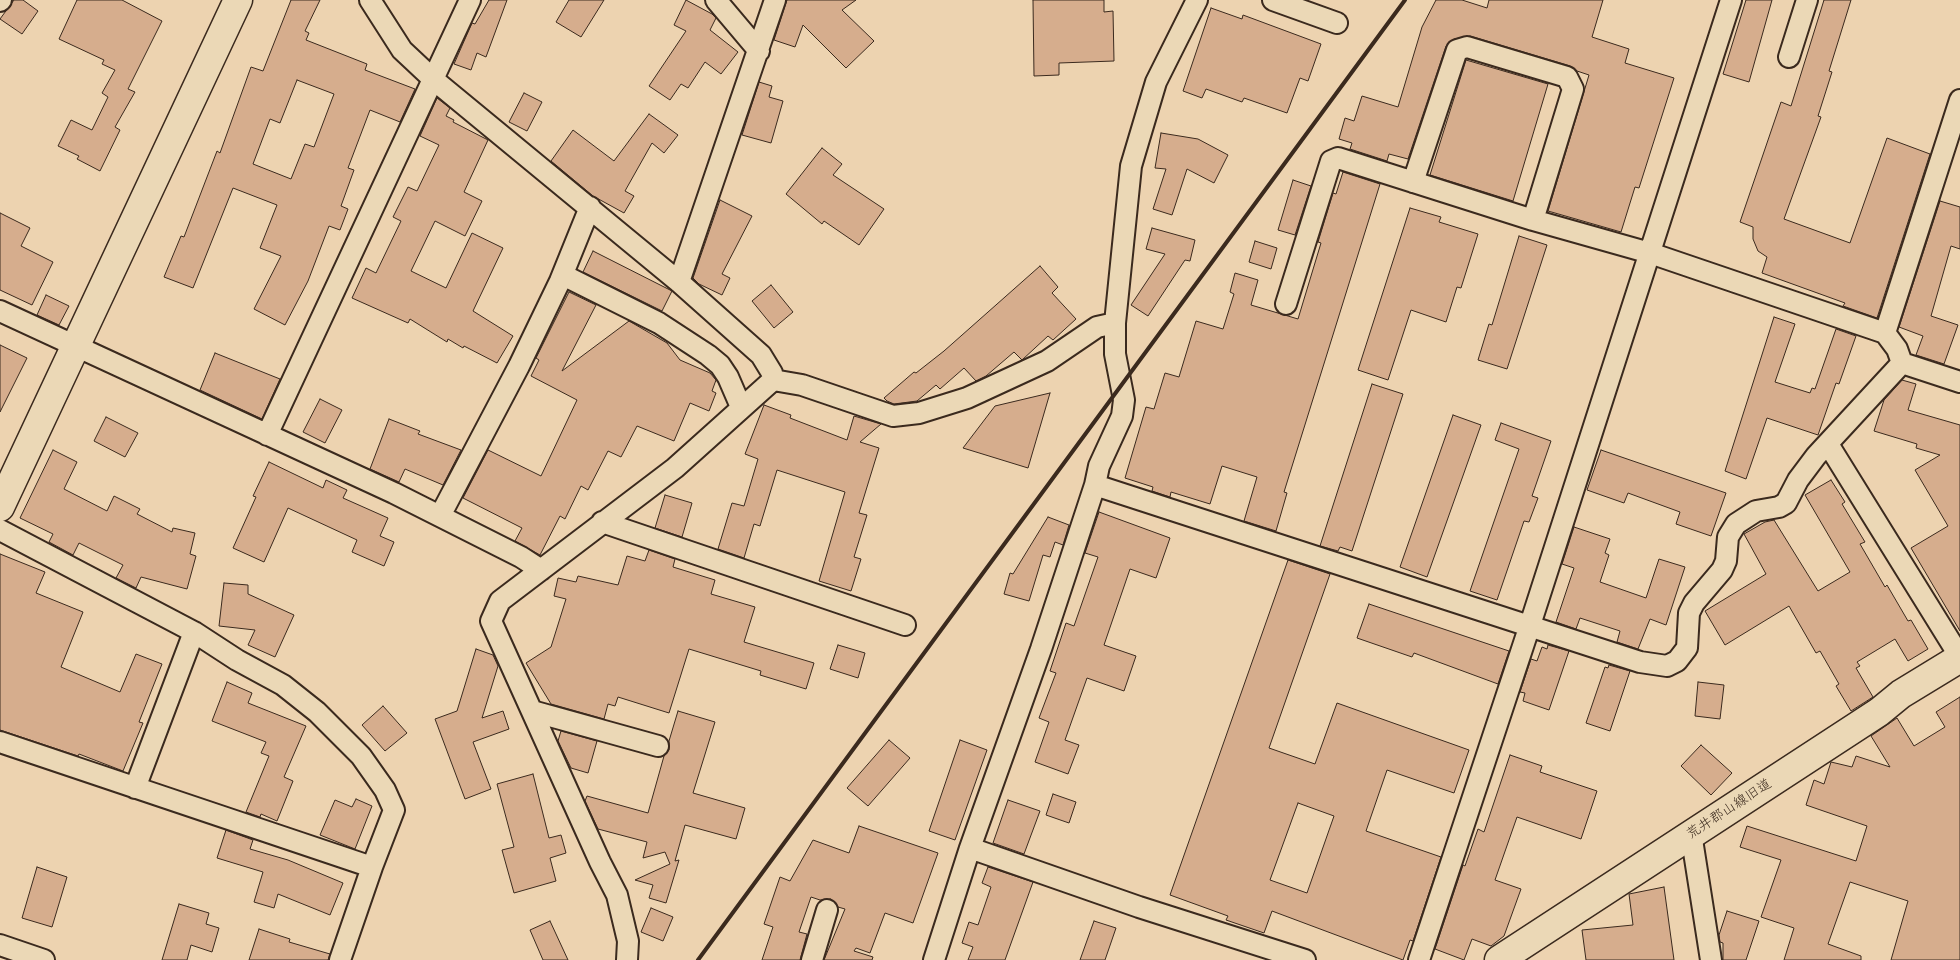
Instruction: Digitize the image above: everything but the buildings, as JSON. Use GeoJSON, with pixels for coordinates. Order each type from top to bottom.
{"type":"FeatureCollection","features":[{"type":"Feature","properties":{"kind":"street"},"geometry":{"type":"LineString","coordinates":[[0,507],[238,0]]}},
{"type":"Feature","properties":{"kind":"street"},"geometry":{"type":"LineString","coordinates":[[370,0],[402,50],[434,80],[679,282],[761,356],[772,373],[773,380]]}},
{"type":"Feature","properties":{"kind":"street"},"geometry":{"type":"LineString","coordinates":[[268,434],[470,0]]}},
{"type":"Feature","properties":{"kind":"street"},"geometry":{"type":"LineString","coordinates":[[716,0],[759,51]]}},
{"type":"Feature","properties":{"kind":"street"},"geometry":{"type":"LineString","coordinates":[[679,282],[775,0]]}},
{"type":"Feature","properties":{"kind":"street"},"geometry":{"type":"LineString","coordinates":[[934,960],[970,848],[1041,649],[1095,485],[1099,466],[1122,416],[1124,400],[1115,354],[1115,323],[1131,166],[1156,82],[1198,0]]}},
{"type":"Feature","properties":{"kind":"street"},"geometry":{"type":"LineString","coordinates":[[1273,0],[1337,23]]}},
{"type":"Feature","properties":{"kind":"street"},"geometry":{"type":"LineString","coordinates":[[1419,960],[1530,625],[1731,0]]}},
{"type":"Feature","properties":{"kind":"street"},"geometry":{"type":"LineString","coordinates":[[1790,57],[1808,0]]}},
{"type":"Feature","properties":{"kind":"street"},"geometry":{"type":"LineString","coordinates":[[1413,182],[1457,50],[1467,47],[1567,77],[1573,89],[1533,220]]}},
{"type":"Feature","properties":{"kind":"street"},"geometry":{"type":"LineString","coordinates":[[1886,333],[1960,100]]}},
{"type":"Feature","properties":{"kind":"street"},"geometry":{"type":"LineString","coordinates":[[1286,304],[1331,161],[1338,158],[1533,220],[1650,253],[1886,333],[1897,349],[1902,363]]}},
{"type":"Feature","properties":{"kind":"street"},"geometry":{"type":"LineString","coordinates":[[440,516],[519,366],[563,275],[590,207]]}},
{"type":"Feature","properties":{"kind":"street"},"geometry":{"type":"LineString","coordinates":[[563,275],[658,323],[708,355],[720,365],[728,377],[741,407]]}},
{"type":"Feature","properties":{"kind":"street"},"geometry":{"type":"LineString","coordinates":[[0,311],[268,434],[440,516],[521,557],[541,570]]}},
{"type":"Feature","properties":{"kind":"street"},"geometry":{"type":"LineString","coordinates":[[627,960],[628,941],[617,894],[491,621],[500,601],[674,468],[773,380],[802,385],[893,416],[919,413],[967,398],[1047,361],[1097,327],[1115,323]]}},
{"type":"Feature","properties":{"kind":"street"},"geometry":{"type":"LineString","coordinates":[[1095,485],[1640,662],[1663,666],[1677,661],[1683,656],[1688,643],[1689,613],[1694,603],[1722,570],[1726,561],[1728,537],[1736,524],[1756,511],[1779,507],[1786,503],[1798,480],[1902,363]]}},
{"type":"Feature","properties":{"kind":"street"},"geometry":{"type":"LineString","coordinates":[[1902,363],[1960,382]]}},
{"type":"Feature","properties":{"kind":"street"},"geometry":{"type":"LineString","coordinates":[[1828,444],[1960,657]]}},
{"type":"Feature","properties":{"kind":"street"},"geometry":{"type":"LineString","coordinates":[[602,522],[905,625]]}},
{"type":"Feature","properties":{"kind":"street"},"geometry":{"type":"LineString","coordinates":[[0,530],[194,632],[237,660],[284,685],[317,712],[361,756],[385,790],[394,810],[340,960]]}},
{"type":"Feature","properties":{"kind":"street"},"geometry":{"type":"LineString","coordinates":[[135,788],[194,632]]}},
{"type":"Feature","properties":{"kind":"street","name":"荒井郡山線旧道"},"geometry":{"type":"LineString","coordinates":[[1498,960],[1960,657]]}},
{"type":"Feature","properties":{"kind":"street"},"geometry":{"type":"LineString","coordinates":[[532,712],[658,746]]}},
{"type":"Feature","properties":{"kind":"street"},"geometry":{"type":"LineString","coordinates":[[0,742],[372,867]]}},
{"type":"Feature","properties":{"kind":"street"},"geometry":{"type":"LineString","coordinates":[[1692,833],[1711,960]]}},
{"type":"Feature","properties":{"kind":"street"},"geometry":{"type":"LineString","coordinates":[[970,848],[1139,907],[1304,960]]}},
{"type":"Feature","properties":{"kind":"street"},"geometry":{"type":"LineString","coordinates":[[812,960],[827,910]]}},
{"type":"Feature","properties":{"kind":"street"},"geometry":{"type":"LineString","coordinates":[[0,945],[44,960]]}},
{"type":"Feature","properties":{"kind":"railway"},"geometry":{"type":"LineString","coordinates":[[698,960],[1405,0]]}}]}
